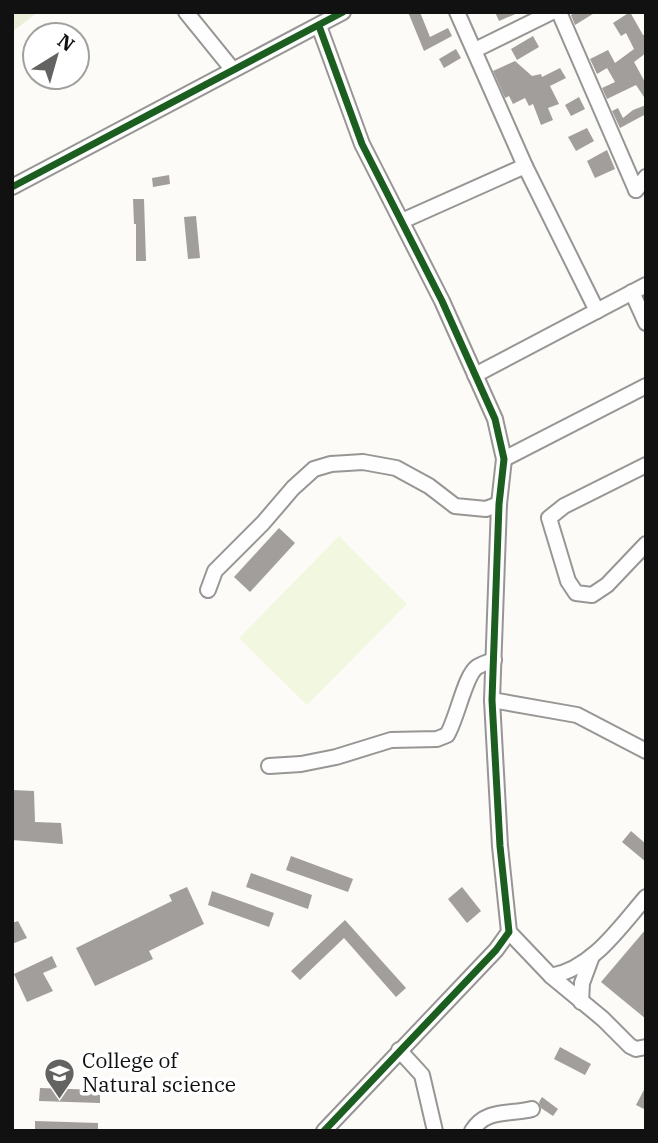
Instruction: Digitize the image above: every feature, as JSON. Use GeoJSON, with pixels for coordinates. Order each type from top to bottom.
{"type":"FeatureCollection","features":[{"type":"Feature","properties":{"kind":"street"},"geometry":{"type":"LineString","coordinates":[[186,12],[233,70]]}},
{"type":"Feature","properties":{"kind":"street"},"geometry":{"type":"LineString","coordinates":[[12,187],[342,12]]}},
{"type":"Feature","properties":{"kind":"street"},"geometry":{"type":"LineString","coordinates":[[457,12],[525,166],[597,311]]}},
{"type":"Feature","properties":{"kind":"street"},"geometry":{"type":"LineString","coordinates":[[475,50],[552,12]]}},
{"type":"Feature","properties":{"kind":"street"},"geometry":{"type":"LineString","coordinates":[[559,12],[641,190]]}},
{"type":"Feature","properties":{"kind":"street"},"geometry":{"type":"LineString","coordinates":[[318,26],[362,144],[442,301],[495,419],[503,459],[492,700],[500,846],[509,932],[551,976],[603,1019],[630,1046],[636,1049],[646,1047]]}},
{"type":"Feature","properties":{"kind":"street"},"geometry":{"type":"LineString","coordinates":[[402,221],[525,166]]}},
{"type":"Feature","properties":{"kind":"street"},"geometry":{"type":"LineString","coordinates":[[641,190],[646,177]]}},
{"type":"Feature","properties":{"kind":"street"},"geometry":{"type":"LineString","coordinates":[[475,375],[646,285]]}},
{"type":"Feature","properties":{"kind":"street"},"geometry":{"type":"LineString","coordinates":[[632,292],[646,323]]}},
{"type":"Feature","properties":{"kind":"street"},"geometry":{"type":"LineString","coordinates":[[503,459],[646,386]]}},
{"type":"Feature","properties":{"kind":"street"},"geometry":{"type":"LineString","coordinates":[[208,590],[215,572],[293,488],[314,470],[323,467],[363,462],[396,468],[429,486],[455,506],[486,509],[499,503]]}},
{"type":"Feature","properties":{"kind":"street"},"geometry":{"type":"LineString","coordinates":[[646,465],[564,506],[549,518],[568,581],[576,593],[592,595],[607,585],[646,544]]}},
{"type":"Feature","properties":{"kind":"street"},"geometry":{"type":"LineString","coordinates":[[269,766],[301,764],[337,757],[391,740],[437,739],[447,735],[457,716],[469,677],[478,666],[494,660]]}},
{"type":"Feature","properties":{"kind":"street"},"geometry":{"type":"LineString","coordinates":[[492,700],[578,715],[646,751]]}},
{"type":"Feature","properties":{"kind":"street"},"geometry":{"type":"LineString","coordinates":[[551,976],[569,971],[592,956],[646,897]]}},
{"type":"Feature","properties":{"kind":"street"},"geometry":{"type":"LineString","coordinates":[[324,1131],[496,950],[509,932]]}},
{"type":"Feature","properties":{"kind":"street"},"geometry":{"type":"LineString","coordinates":[[581,1002],[582,984],[592,956]]}},
{"type":"Feature","properties":{"kind":"street"},"geometry":{"type":"LineString","coordinates":[[400,1051],[422,1075],[435,1131]]}},
{"type":"Feature","properties":{"kind":"street"},"geometry":{"type":"LineString","coordinates":[[472,1131],[482,1119],[493,1113],[532,1109]]}},
{"type":"Feature","properties":{"kind":"green space"},"geometry":{"type":"Polygon","coordinates":[[[12,12],[38,12],[26,21],[21,21],[21,25],[12,32],[12,12]]]}},
{"type":"Feature","properties":{"kind":"green space"},"geometry":{"type":"Polygon","coordinates":[[[339,536],[407,604],[307,705],[239,638],[339,536]]]}},
{"type":"Feature","properties":{"kind":"building"},"geometry":{"type":"Polygon","coordinates":[[[408,12],[420,12],[430,37],[448,28],[452,36],[424,51],[408,12]]]}},
{"type":"Feature","properties":{"kind":"building"},"geometry":{"type":"Polygon","coordinates":[[[495,12],[520,12],[499,21],[495,12]]]}},
{"type":"Feature","properties":{"kind":"building"},"geometry":{"type":"Polygon","coordinates":[[[575,12],[596,12],[575,25],[571,15],[575,12]]]}},
{"type":"Feature","properties":{"kind":"building"},"geometry":{"type":"Polygon","coordinates":[[[630,12],[643,35],[646,34],[646,53],[634,62],[646,84],[646,100],[636,85],[607,99],[602,88],[615,82],[607,68],[597,74],[590,59],[608,50],[615,63],[634,49],[626,33],[621,36],[613,23],[630,12]]]}},
{"type":"Feature","properties":{"kind":"building"},"geometry":{"type":"Polygon","coordinates":[[[533,36],[539,47],[517,60],[511,49],[533,36]]]}},
{"type":"Feature","properties":{"kind":"building"},"geometry":{"type":"Polygon","coordinates":[[[456,49],[461,58],[444,68],[439,59],[456,49]]]}},
{"type":"Feature","properties":{"kind":"building"},"geometry":{"type":"Polygon","coordinates":[[[515,61],[532,76],[541,74],[542,77],[560,68],[566,78],[550,86],[559,104],[548,108],[553,120],[541,125],[533,104],[529,106],[525,98],[513,104],[509,96],[505,98],[493,71],[515,61]]]}},
{"type":"Feature","properties":{"kind":"building"},"geometry":{"type":"Polygon","coordinates":[[[579,97],[585,109],[571,116],[565,105],[579,97]]]}},
{"type":"Feature","properties":{"kind":"building"},"geometry":{"type":"Polygon","coordinates":[[[646,105],[646,114],[620,128],[612,111],[618,108],[623,118],[646,105]]]}},
{"type":"Feature","properties":{"kind":"building"},"geometry":{"type":"Polygon","coordinates":[[[587,128],[594,141],[576,151],[568,137],[587,128]]]}},
{"type":"Feature","properties":{"kind":"building"},"geometry":{"type":"Polygon","coordinates":[[[607,150],[615,169],[595,178],[587,161],[607,150]]]}},
{"type":"Feature","properties":{"kind":"building"},"geometry":{"type":"Polygon","coordinates":[[[169,175],[170,184],[153,187],[152,178],[169,175]]]}},
{"type":"Feature","properties":{"kind":"building"},"geometry":{"type":"Polygon","coordinates":[[[133,199],[144,199],[146,261],[136,261],[133,199]]]}},
{"type":"Feature","properties":{"kind":"building"},"geometry":{"type":"Polygon","coordinates":[[[196,216],[200,258],[188,259],[184,217],[196,216]]]}},
{"type":"Feature","properties":{"kind":"building"},"geometry":{"type":"Polygon","coordinates":[[[279,528],[295,543],[250,592],[234,577],[279,528]]]}},
{"type":"Feature","properties":{"kind":"building"},"geometry":{"type":"Polygon","coordinates":[[[12,790],[34,791],[35,822],[61,823],[63,844],[12,840],[12,790]]]}},
{"type":"Feature","properties":{"kind":"building"},"geometry":{"type":"Polygon","coordinates":[[[631,831],[646,844],[646,862],[622,842],[631,831]]]}},
{"type":"Feature","properties":{"kind":"building"},"geometry":{"type":"Polygon","coordinates":[[[291,856],[353,879],[348,892],[286,870],[291,856]]]}},
{"type":"Feature","properties":{"kind":"building"},"geometry":{"type":"Polygon","coordinates":[[[251,873],[312,895],[308,909],[246,887],[251,873]]]}},
{"type":"Feature","properties":{"kind":"building"},"geometry":{"type":"Polygon","coordinates":[[[187,887],[204,924],[149,951],[153,959],[95,986],[76,948],[172,901],[169,895],[187,887]]]}},
{"type":"Feature","properties":{"kind":"building"},"geometry":{"type":"Polygon","coordinates":[[[462,887],[481,911],[467,923],[448,899],[462,887]]]}},
{"type":"Feature","properties":{"kind":"building"},"geometry":{"type":"Polygon","coordinates":[[[212,891],[274,913],[269,927],[208,905],[212,891]]]}},
{"type":"Feature","properties":{"kind":"building"},"geometry":{"type":"Polygon","coordinates":[[[345,920],[406,988],[396,997],[344,938],[300,980],[291,971],[345,920]]]}},
{"type":"Feature","properties":{"kind":"building"},"geometry":{"type":"Polygon","coordinates":[[[18,921],[27,938],[12,944],[12,923],[18,921]]]}},
{"type":"Feature","properties":{"kind":"building"},"geometry":{"type":"Polygon","coordinates":[[[646,929],[646,1019],[601,982],[646,929]]]}},
{"type":"Feature","properties":{"kind":"building"},"geometry":{"type":"Polygon","coordinates":[[[52,956],[57,967],[43,973],[53,991],[27,1002],[14,974],[52,956]]]}},
{"type":"Feature","properties":{"kind":"building"},"geometry":{"type":"Polygon","coordinates":[[[560,1047],[591,1064],[585,1075],[554,1059],[560,1047]]]}},
{"type":"Feature","properties":{"kind":"building"},"geometry":{"type":"Polygon","coordinates":[[[646,1086],[646,1110],[636,1105],[646,1086]]]}},
{"type":"Feature","properties":{"kind":"building"},"geometry":{"type":"Polygon","coordinates":[[[40,1088],[100,1090],[100,1103],[39,1101],[40,1088]]]}},
{"type":"Feature","properties":{"kind":"building"},"geometry":{"type":"Polygon","coordinates":[[[542,1097],[558,1109],[553,1116],[541,1108],[539,1102],[542,1097]]]}},
{"type":"Feature","properties":{"kind":"building"},"geometry":{"type":"Polygon","coordinates":[[[35,1121],[98,1123],[98,1131],[35,1131],[35,1121]]]}},
{"type":"Feature","properties":{"kind":"cycle path"},"geometry":{"type":"LineString","coordinates":[[12,187],[343,12]]}},
{"type":"Feature","properties":{"kind":"cycle path"},"geometry":{"type":"LineString","coordinates":[[319,26],[362,144],[442,301],[495,419],[504,459],[499,504],[492,700],[500,846],[509,932],[496,950],[324,1131]]}},
{"type":"Feature","properties":{"kind":"place","name":"College of Natural science"},"geometry":{"type":"Point","coordinates":[59,1100]}}]}
